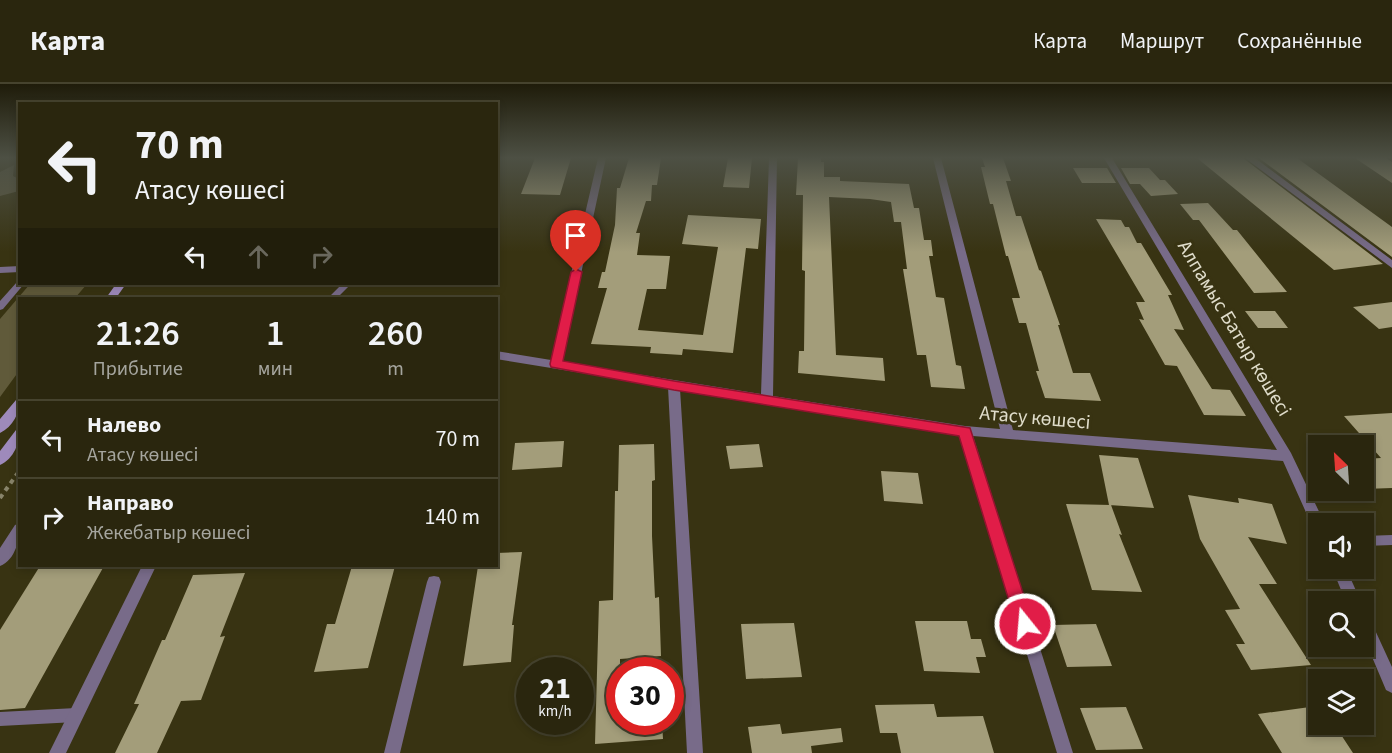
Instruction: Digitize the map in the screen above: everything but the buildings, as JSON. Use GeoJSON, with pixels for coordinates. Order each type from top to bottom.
{"type":"FeatureCollection","features":[{"type":"Feature","properties":{"kind":"main road"},"geometry":{"type":"LineString","coordinates":[[112,297],[121,285]]}},
{"type":"Feature","properties":{"kind":"main road"},"geometry":{"type":"LineString","coordinates":[[0,428],[18,406]]}},
{"type":"Feature","properties":{"kind":"main road"},"geometry":{"type":"LineString","coordinates":[[0,460],[18,436]]}},
{"type":"Feature","properties":{"kind":"street"},"geometry":{"type":"LineString","coordinates":[[556,364],[595,189]]}},
{"type":"Feature","properties":{"kind":"street"},"geometry":{"type":"LineString","coordinates":[[767,401],[772,189]]}},
{"type":"Feature","properties":{"kind":"street"},"geometry":{"type":"LineString","coordinates":[[945,189],[1008,435]]}},
{"type":"Feature","properties":{"kind":"street","name":"Алпамыс Батыр көшесі"},"geometry":{"type":"LineString","coordinates":[[1127,189],[1287,456],[1313,513]]}},
{"type":"Feature","properties":{"kind":"street"},"geometry":{"type":"LineString","coordinates":[[1291,189],[1392,265]]}},
{"type":"Feature","properties":{"kind":"street","name":"Атасу көшесі"},"geometry":{"type":"LineString","coordinates":[[498,355],[674,386],[965,431],[1287,456]]}},
{"type":"Feature","properties":{"kind":"street"},"geometry":{"type":"LineString","coordinates":[[674,386],[695,753]]}},
{"type":"Feature","properties":{"kind":"street"},"geometry":{"type":"LineString","coordinates":[[965,431],[1065,753]]}},
{"type":"Feature","properties":{"kind":"street"},"geometry":{"type":"LineString","coordinates":[[0,560],[18,532]]}},
{"type":"Feature","properties":{"kind":"street"},"geometry":{"type":"LineString","coordinates":[[57,753],[149,567]]}},
{"type":"Feature","properties":{"kind":"street"},"geometry":{"type":"LineString","coordinates":[[392,753],[434,582]]}},
{"type":"Feature","properties":{"kind":"street"},"geometry":{"type":"LineString","coordinates":[[1374,644],[1392,685]]}},
{"type":"Feature","properties":{"kind":"lane"},"geometry":{"type":"LineString","coordinates":[[0,270],[18,269]]}},
{"type":"Feature","properties":{"kind":"lane"},"geometry":{"type":"LineString","coordinates":[[0,308],[19,285]]}},
{"type":"Feature","properties":{"kind":"lane"},"geometry":{"type":"LineString","coordinates":[[333,297],[346,285]]}},
{"type":"Feature","properties":{"kind":"lane"},"geometry":{"type":"LineString","coordinates":[[1374,541],[1392,540]]}},
{"type":"Feature","properties":{"kind":"lane"},"geometry":{"type":"LineString","coordinates":[[0,719],[76,715]]}},
{"type":"Feature","properties":{"kind":"path"},"geometry":{"type":"LineString","coordinates":[[0,498],[18,473]]}},
{"type":"Feature","properties":{"kind":"shaded area"},"geometry":{"type":"Polygon","coordinates":[[[0,189],[18,189],[18,191],[0,196],[0,189]]]}},
{"type":"Feature","properties":{"kind":"shaded area"},"geometry":{"type":"Polygon","coordinates":[[[29,285],[86,285],[76,297],[19,297],[29,285]]]}},
{"type":"Feature","properties":{"kind":"shaded area"},"geometry":{"type":"Polygon","coordinates":[[[18,298],[18,372],[0,397],[0,319],[18,298]]]}},
{"type":"Feature","properties":{"kind":"route"},"geometry":{"type":"LineString","coordinates":[[576,272],[556,364],[674,386],[965,431],[1025,624]]}}]}
